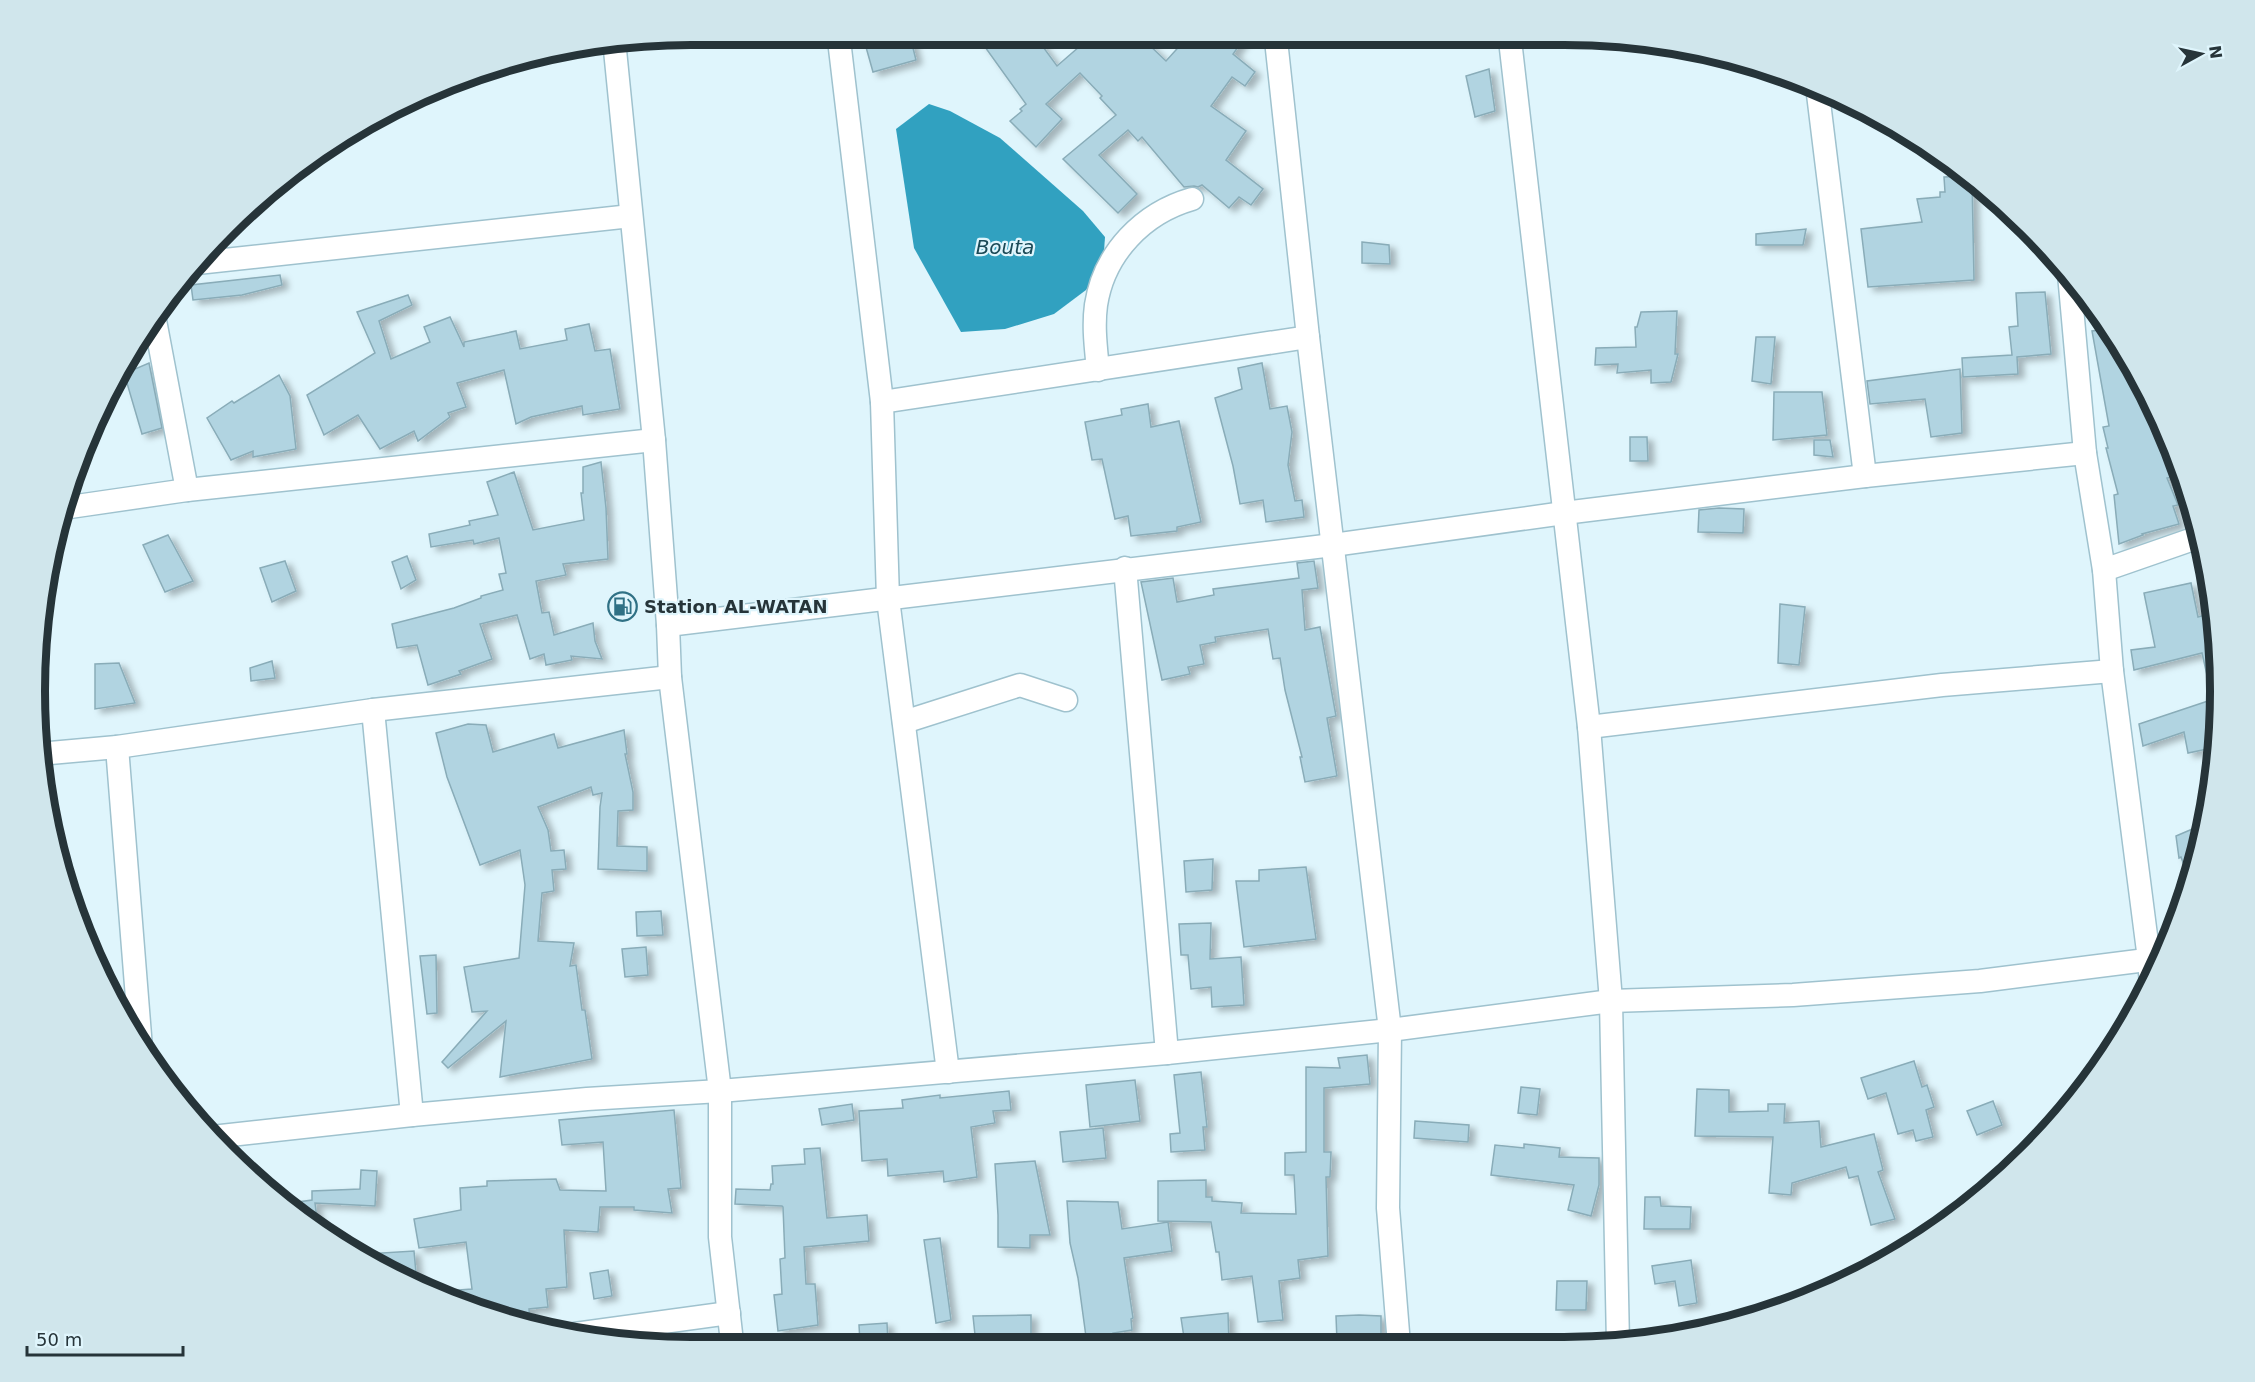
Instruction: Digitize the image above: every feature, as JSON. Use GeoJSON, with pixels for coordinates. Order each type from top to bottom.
{"type":"FeatureCollection","features":[{"type":"Feature","properties":{"kind":"street"},"geometry":{"type":"LineString","coordinates":[[840,45],[882,402],[888,599],[948,1072]]}},
{"type":"Feature","properties":{"kind":"street"},"geometry":{"type":"LineString","coordinates":[[1277,45],[1308,337],[1390,1030],[1388,1208],[1398,1337]]}},
{"type":"Feature","properties":{"kind":"street"},"geometry":{"type":"LineString","coordinates":[[1511,45],[1589,727],[1611,1001],[1618,1335]]}},
{"type":"Feature","properties":{"kind":"street"},"geometry":{"type":"LineString","coordinates":[[615,50],[654,441],[670,677],[720,1091],[720,1237],[731,1337]]}},
{"type":"Feature","properties":{"kind":"street"},"geometry":{"type":"LineString","coordinates":[[1818,97],[1865,476]]}},
{"type":"Feature","properties":{"kind":"street"},"geometry":{"type":"LineString","coordinates":[[1098,369],[1095,337],[1096,304],[1113,259],[1146,220],[1160,210],[1192,199]]}},
{"type":"Feature","properties":{"kind":"street"},"geometry":{"type":"LineString","coordinates":[[208,262],[631,216]]}},
{"type":"Feature","properties":{"kind":"street"},"geometry":{"type":"LineString","coordinates":[[2070,290],[2085,453],[2104,570],[2112,671],[2154,953]]}},
{"type":"Feature","properties":{"kind":"street"},"geometry":{"type":"LineString","coordinates":[[157,328],[187,490]]}},
{"type":"Feature","properties":{"kind":"street"},"geometry":{"type":"LineString","coordinates":[[882,402],[1308,337]]}},
{"type":"Feature","properties":{"kind":"street"},"geometry":{"type":"LineString","coordinates":[[72,507],[187,490],[654,441]]}},
{"type":"Feature","properties":{"kind":"street"},"geometry":{"type":"LineString","coordinates":[[668,625],[1125,568],[1333,545],[1564,513],[1865,476],[2085,453]]}},
{"type":"Feature","properties":{"kind":"street"},"geometry":{"type":"LineString","coordinates":[[2104,570],[2192,540]]}},
{"type":"Feature","properties":{"kind":"street"},"geometry":{"type":"LineString","coordinates":[[1125,568],[1167,1053]]}},
{"type":"Feature","properties":{"kind":"street"},"geometry":{"type":"LineString","coordinates":[[1589,727],[1942,685],[2112,671]]}},
{"type":"Feature","properties":{"kind":"street"},"geometry":{"type":"LineString","coordinates":[[48,753],[117,747],[373,710],[670,677]]}},
{"type":"Feature","properties":{"kind":"street"},"geometry":{"type":"LineString","coordinates":[[904,722],[1020,685],[1066,700]]}},
{"type":"Feature","properties":{"kind":"street"},"geometry":{"type":"LineString","coordinates":[[373,710],[412,1115]]}},
{"type":"Feature","properties":{"kind":"street"},"geometry":{"type":"LineString","coordinates":[[117,747],[139,1026]]}},
{"type":"Feature","properties":{"kind":"street"},"geometry":{"type":"LineString","coordinates":[[223,1136],[587,1099],[720,1091],[1167,1053],[1390,1030],[1611,1001],[1793,995],[1980,981],[2151,959]]}},
{"type":"Feature","properties":{"kind":"street"},"geometry":{"type":"LineString","coordinates":[[602,1330],[729,1313]]}},
{"type":"Feature","properties":{"kind":"water","name":"Bouta"},"geometry":{"type":"Polygon","coordinates":[[[929,104],[950,111],[1000,138],[1083,211],[1105,237],[1103,266],[1086,290],[1054,314],[1005,329],[961,332],[914,248],[896,129],[929,104]]]}},
{"type":"Feature","properties":{"kind":"building"},"geometry":{"type":"Polygon","coordinates":[[[865,45],[912,45],[916,60],[873,72],[865,45]]]}},
{"type":"Feature","properties":{"kind":"building"},"geometry":{"type":"Polygon","coordinates":[[[984,45],[1042,45],[1057,66],[1081,45],[1149,45],[1166,61],[1180,45],[1239,45],[1233,54],[1255,72],[1245,86],[1232,77],[1211,106],[1246,131],[1226,160],[1263,189],[1251,205],[1239,197],[1229,208],[1202,185],[1184,187],[1142,137],[1138,141],[1128,130],[1099,155],[1137,194],[1118,213],[1063,159],[1116,115],[1100,98],[1102,96],[1080,73],[1046,104],[1062,119],[1036,147],[1010,121],[1022,111],[1020,109],[1026,104],[984,45]]]}},
{"type":"Feature","properties":{"kind":"building"},"geometry":{"type":"Polygon","coordinates":[[[1489,69],[1495,111],[1475,117],[1466,76],[1489,69]]]}},
{"type":"Feature","properties":{"kind":"building"},"geometry":{"type":"Polygon","coordinates":[[[1944,177],[1955,177],[1972,190],[1974,280],[1868,287],[1861,229],[1922,222],[1917,199],[1940,197],[1940,192],[1945,192],[1944,177]]]}},
{"type":"Feature","properties":{"kind":"building"},"geometry":{"type":"Polygon","coordinates":[[[1806,229],[1803,245],[1756,245],[1756,234],[1806,229]]]}},
{"type":"Feature","properties":{"kind":"building"},"geometry":{"type":"Polygon","coordinates":[[[1362,242],[1389,245],[1390,264],[1362,263],[1362,242]]]}},
{"type":"Feature","properties":{"kind":"building"},"geometry":{"type":"Polygon","coordinates":[[[280,275],[282,285],[242,295],[193,300],[191,285],[280,275]]]}},
{"type":"Feature","properties":{"kind":"building"},"geometry":{"type":"Polygon","coordinates":[[[2045,292],[2051,354],[2017,357],[2018,374],[1963,377],[1962,358],[2012,355],[2009,327],[2018,326],[2016,293],[2045,292]]]}},
{"type":"Feature","properties":{"kind":"building"},"geometry":{"type":"Polygon","coordinates":[[[408,295],[412,305],[379,321],[391,359],[430,342],[424,327],[450,317],[464,347],[464,342],[516,331],[520,349],[567,340],[565,329],[589,324],[595,351],[610,349],[620,409],[583,415],[582,406],[531,417],[516,424],[504,370],[457,383],[466,407],[448,413],[450,417],[418,441],[414,431],[380,449],[358,415],[324,435],[307,395],[375,353],[357,312],[408,295]]]}},
{"type":"Feature","properties":{"kind":"building"},"geometry":{"type":"Polygon","coordinates":[[[1677,311],[1675,354],[1678,354],[1671,382],[1651,383],[1651,370],[1617,373],[1618,364],[1595,365],[1596,348],[1636,347],[1635,327],[1637,327],[1641,312],[1677,311]]]}},
{"type":"Feature","properties":{"kind":"building"},"geometry":{"type":"Polygon","coordinates":[[[2092,331],[2101,332],[2143,405],[2174,477],[2167,478],[2178,505],[2173,506],[2179,524],[2142,534],[2119,544],[2114,495],[2118,494],[2106,448],[2108,448],[2103,427],[2109,426],[2092,331]]]}},
{"type":"Feature","properties":{"kind":"building"},"geometry":{"type":"Polygon","coordinates":[[[1756,337],[1775,337],[1771,384],[1752,381],[1756,337]]]}},
{"type":"Feature","properties":{"kind":"building"},"geometry":{"type":"Polygon","coordinates":[[[149,363],[162,428],[142,434],[125,381],[130,371],[149,363]]]}},
{"type":"Feature","properties":{"kind":"building"},"geometry":{"type":"Polygon","coordinates":[[[1262,363],[1270,409],[1287,406],[1292,432],[1288,465],[1295,501],[1302,500],[1304,517],[1266,522],[1263,500],[1240,504],[1233,466],[1215,398],[1242,389],[1238,368],[1262,363]]]}},
{"type":"Feature","properties":{"kind":"building"},"geometry":{"type":"Polygon","coordinates":[[[1960,369],[1962,433],[1931,437],[1925,399],[1870,404],[1867,381],[1960,369]]]}},
{"type":"Feature","properties":{"kind":"building"},"geometry":{"type":"Polygon","coordinates":[[[279,375],[290,396],[296,449],[253,457],[253,451],[231,460],[207,418],[279,375]]]}},
{"type":"Feature","properties":{"kind":"building"},"geometry":{"type":"Polygon","coordinates":[[[1774,392],[1822,392],[1827,435],[1773,440],[1774,392]]]}},
{"type":"Feature","properties":{"kind":"building"},"geometry":{"type":"Polygon","coordinates":[[[1148,404],[1151,427],[1179,421],[1201,522],[1177,527],[1177,531],[1131,536],[1128,516],[1115,519],[1102,459],[1092,460],[1085,422],[1122,415],[1121,409],[1148,404]]]}},
{"type":"Feature","properties":{"kind":"building"},"geometry":{"type":"Polygon","coordinates":[[[1630,437],[1647,437],[1648,461],[1630,461],[1630,437]]]}},
{"type":"Feature","properties":{"kind":"building"},"geometry":{"type":"Polygon","coordinates":[[[1814,440],[1830,440],[1833,457],[1814,455],[1814,440]]]}},
{"type":"Feature","properties":{"kind":"building"},"geometry":{"type":"Polygon","coordinates":[[[601,462],[608,559],[563,564],[566,575],[536,581],[542,613],[549,612],[554,635],[593,623],[595,641],[602,659],[571,656],[572,660],[546,665],[544,654],[530,659],[517,615],[480,624],[492,659],[459,671],[461,674],[428,685],[417,645],[397,648],[392,624],[454,608],[481,598],[481,596],[503,590],[499,574],[506,573],[499,538],[474,544],[473,540],[431,547],[429,534],[470,525],[469,521],[498,515],[487,482],[514,472],[533,530],[584,520],[581,493],[583,493],[583,467],[601,462]]]}},
{"type":"Feature","properties":{"kind":"building"},"geometry":{"type":"Polygon","coordinates":[[[1744,509],[1743,533],[1698,532],[1699,510],[1744,509]]]}},
{"type":"Feature","properties":{"kind":"building"},"geometry":{"type":"Polygon","coordinates":[[[168,535],[193,581],[165,592],[143,545],[168,535]]]}},
{"type":"Feature","properties":{"kind":"building"},"geometry":{"type":"Polygon","coordinates":[[[407,556],[416,580],[401,589],[392,562],[407,556]]]}},
{"type":"Feature","properties":{"kind":"building"},"geometry":{"type":"Polygon","coordinates":[[[285,561],[296,591],[272,602],[260,568],[285,561]]]}},
{"type":"Feature","properties":{"kind":"building"},"geometry":{"type":"Polygon","coordinates":[[[1314,561],[1318,588],[1302,590],[1305,630],[1320,627],[1336,716],[1327,718],[1337,776],[1305,782],[1300,757],[1302,757],[1285,690],[1280,658],[1273,659],[1268,629],[1215,637],[1216,642],[1200,645],[1204,664],[1188,667],[1190,674],[1162,680],[1141,582],[1173,578],[1177,602],[1214,595],[1213,589],[1299,578],[1297,563],[1314,561]]]}},
{"type":"Feature","properties":{"kind":"building"},"geometry":{"type":"Polygon","coordinates":[[[2191,583],[2198,617],[2205,615],[2210,684],[2202,653],[2134,670],[2131,650],[2155,647],[2144,593],[2191,583]]]}},
{"type":"Feature","properties":{"kind":"building"},"geometry":{"type":"Polygon","coordinates":[[[1780,604],[1805,607],[1799,665],[1778,663],[1780,604]]]}},
{"type":"Feature","properties":{"kind":"building"},"geometry":{"type":"Polygon","coordinates":[[[272,661],[275,678],[251,681],[250,668],[272,661]]]}},
{"type":"Feature","properties":{"kind":"building"},"geometry":{"type":"Polygon","coordinates":[[[119,663],[135,703],[95,709],[95,664],[119,663]]]}},
{"type":"Feature","properties":{"kind":"building"},"geometry":{"type":"Polygon","coordinates":[[[2208,701],[2210,706],[2207,749],[2188,753],[2184,732],[2143,746],[2139,724],[2208,701]]]}},
{"type":"Feature","properties":{"kind":"building"},"geometry":{"type":"Polygon","coordinates":[[[468,724],[486,725],[493,752],[554,734],[558,748],[624,730],[627,754],[625,754],[633,792],[633,810],[618,811],[617,846],[647,847],[647,871],[598,869],[602,793],[593,795],[591,787],[538,807],[548,830],[551,851],[564,850],[566,869],[552,870],[554,891],[542,893],[538,941],[574,943],[570,966],[576,965],[592,1059],[500,1077],[506,1021],[448,1068],[442,1062],[487,1011],[472,1012],[464,967],[519,958],[525,885],[520,850],[480,865],[447,777],[436,733],[468,724]]]}},
{"type":"Feature","properties":{"kind":"building"},"geometry":{"type":"Polygon","coordinates":[[[2195,828],[2185,868],[2181,857],[2179,858],[2176,836],[2195,828]]]}},
{"type":"Feature","properties":{"kind":"building"},"geometry":{"type":"Polygon","coordinates":[[[1213,859],[1212,890],[1186,892],[1184,861],[1213,859]]]}},
{"type":"Feature","properties":{"kind":"building"},"geometry":{"type":"Polygon","coordinates":[[[1306,867],[1316,939],[1244,947],[1236,881],[1259,881],[1259,870],[1306,867]]]}},
{"type":"Feature","properties":{"kind":"building"},"geometry":{"type":"Polygon","coordinates":[[[661,911],[663,935],[637,936],[636,912],[661,911]]]}},
{"type":"Feature","properties":{"kind":"building"},"geometry":{"type":"Polygon","coordinates":[[[1211,923],[1210,959],[1241,957],[1244,1005],[1212,1007],[1211,987],[1191,989],[1188,955],[1181,955],[1179,924],[1211,923]]]}},
{"type":"Feature","properties":{"kind":"building"},"geometry":{"type":"Polygon","coordinates":[[[646,947],[648,975],[625,977],[622,949],[646,947]]]}},
{"type":"Feature","properties":{"kind":"building"},"geometry":{"type":"Polygon","coordinates":[[[436,955],[437,1013],[427,1014],[420,956],[436,955]]]}},
{"type":"Feature","properties":{"kind":"building"},"geometry":{"type":"Polygon","coordinates":[[[1367,1055],[1370,1084],[1324,1088],[1324,1152],[1331,1152],[1330,1177],[1326,1177],[1328,1256],[1298,1260],[1300,1278],[1279,1281],[1283,1320],[1258,1322],[1252,1276],[1222,1280],[1219,1252],[1216,1252],[1211,1222],[1158,1221],[1158,1181],[1206,1180],[1206,1197],[1212,1197],[1212,1201],[1242,1203],[1241,1213],[1296,1214],[1294,1175],[1285,1175],[1285,1153],[1306,1152],[1306,1067],[1340,1068],[1338,1058],[1367,1055]]]}},
{"type":"Feature","properties":{"kind":"building"},"geometry":{"type":"Polygon","coordinates":[[[1914,1061],[1922,1087],[1927,1085],[1934,1107],[1926,1110],[1933,1137],[1916,1141],[1913,1130],[1898,1134],[1886,1093],[1868,1099],[1861,1078],[1914,1061]]]}},
{"type":"Feature","properties":{"kind":"building"},"geometry":{"type":"Polygon","coordinates":[[[1201,1072],[1207,1127],[1203,1127],[1205,1150],[1171,1152],[1170,1134],[1180,1133],[1174,1075],[1201,1072]]]}},
{"type":"Feature","properties":{"kind":"building"},"geometry":{"type":"Polygon","coordinates":[[[1135,1080],[1140,1121],[1090,1127],[1086,1085],[1135,1080]]]}},
{"type":"Feature","properties":{"kind":"building"},"geometry":{"type":"Polygon","coordinates":[[[1521,1087],[1540,1089],[1537,1115],[1518,1113],[1521,1087]]]}},
{"type":"Feature","properties":{"kind":"building"},"geometry":{"type":"Polygon","coordinates":[[[1697,1089],[1729,1090],[1729,1112],[1768,1111],[1768,1104],[1785,1104],[1784,1123],[1819,1121],[1821,1147],[1874,1134],[1883,1170],[1878,1172],[1895,1219],[1871,1225],[1858,1176],[1849,1178],[1846,1167],[1792,1183],[1791,1195],[1769,1193],[1773,1137],[1695,1136],[1697,1089]]]}},
{"type":"Feature","properties":{"kind":"building"},"geometry":{"type":"Polygon","coordinates":[[[1009,1091],[1011,1110],[993,1111],[995,1123],[971,1127],[977,1177],[944,1182],[943,1171],[888,1176],[887,1159],[862,1161],[859,1111],[903,1108],[902,1100],[1009,1091]]]}},
{"type":"Feature","properties":{"kind":"building"},"geometry":{"type":"Polygon","coordinates":[[[1993,1101],[2002,1125],[1977,1135],[1967,1111],[1993,1101]]]}},
{"type":"Feature","properties":{"kind":"building"},"geometry":{"type":"Polygon","coordinates":[[[852,1104],[854,1120],[822,1125],[819,1109],[852,1104]]]}},
{"type":"Feature","properties":{"kind":"building"},"geometry":{"type":"Polygon","coordinates":[[[674,1110],[681,1188],[668,1189],[672,1213],[634,1210],[634,1207],[600,1207],[598,1232],[564,1230],[567,1287],[546,1289],[548,1307],[529,1309],[530,1316],[451,1291],[472,1289],[466,1242],[419,1248],[414,1219],[461,1210],[460,1188],[487,1186],[487,1181],[556,1179],[560,1190],[606,1191],[603,1142],[562,1145],[559,1120],[674,1110]]]}},
{"type":"Feature","properties":{"kind":"building"},"geometry":{"type":"Polygon","coordinates":[[[1415,1121],[1469,1125],[1468,1142],[1414,1138],[1415,1121]]]}},
{"type":"Feature","properties":{"kind":"building"},"geometry":{"type":"Polygon","coordinates":[[[1103,1128],[1106,1158],[1063,1162],[1060,1132],[1103,1128]]]}},
{"type":"Feature","properties":{"kind":"building"},"geometry":{"type":"Polygon","coordinates":[[[1524,1144],[1560,1148],[1559,1157],[1599,1158],[1599,1185],[1591,1216],[1568,1210],[1574,1185],[1491,1175],[1495,1145],[1524,1148],[1524,1144]]]}},
{"type":"Feature","properties":{"kind":"building"},"geometry":{"type":"Polygon","coordinates":[[[820,1148],[827,1218],[867,1215],[869,1241],[804,1247],[806,1284],[815,1284],[818,1325],[778,1331],[774,1295],[782,1294],[780,1259],[785,1258],[783,1207],[735,1204],[736,1189],[770,1190],[773,1184],[772,1166],[805,1164],[804,1149],[820,1148]]]}},
{"type":"Feature","properties":{"kind":"building"},"geometry":{"type":"Polygon","coordinates":[[[1035,1161],[1050,1235],[1030,1235],[1030,1248],[998,1247],[995,1164],[1035,1161]]]}},
{"type":"Feature","properties":{"kind":"building"},"geometry":{"type":"Polygon","coordinates":[[[361,1170],[377,1171],[375,1206],[315,1203],[317,1217],[298,1204],[298,1202],[312,1200],[312,1191],[360,1189],[361,1170]]]}},
{"type":"Feature","properties":{"kind":"building"},"geometry":{"type":"Polygon","coordinates":[[[1645,1197],[1660,1197],[1661,1206],[1691,1207],[1690,1229],[1644,1229],[1645,1197]]]}},
{"type":"Feature","properties":{"kind":"building"},"geometry":{"type":"Polygon","coordinates":[[[1067,1201],[1118,1202],[1122,1229],[1168,1222],[1172,1251],[1124,1258],[1133,1318],[1131,1319],[1132,1330],[1113,1333],[1114,1337],[1086,1337],[1078,1278],[1070,1243],[1067,1201]]]}},
{"type":"Feature","properties":{"kind":"building"},"geometry":{"type":"Polygon","coordinates":[[[940,1238],[951,1320],[936,1323],[924,1240],[940,1238]]]}},
{"type":"Feature","properties":{"kind":"building"},"geometry":{"type":"Polygon","coordinates":[[[414,1251],[416,1275],[405,1270],[374,1253],[414,1251]]]}},
{"type":"Feature","properties":{"kind":"building"},"geometry":{"type":"Polygon","coordinates":[[[1691,1260],[1697,1303],[1679,1306],[1675,1281],[1655,1284],[1652,1266],[1691,1260]]]}},
{"type":"Feature","properties":{"kind":"building"},"geometry":{"type":"Polygon","coordinates":[[[608,1270],[612,1296],[594,1299],[590,1273],[608,1270]]]}},
{"type":"Feature","properties":{"kind":"building"},"geometry":{"type":"Polygon","coordinates":[[[1557,1281],[1587,1281],[1586,1310],[1556,1310],[1557,1281]]]}},
{"type":"Feature","properties":{"kind":"building"},"geometry":{"type":"Polygon","coordinates":[[[1228,1313],[1229,1337],[1184,1337],[1181,1318],[1228,1313]]]}},
{"type":"Feature","properties":{"kind":"building"},"geometry":{"type":"Polygon","coordinates":[[[1031,1315],[1031,1334],[975,1335],[973,1316],[1031,1315]]]}},
{"type":"Feature","properties":{"kind":"building"},"geometry":{"type":"Polygon","coordinates":[[[1336,1316],[1381,1316],[1381,1334],[1337,1337],[1336,1316]]]}},
{"type":"Feature","properties":{"kind":"building"},"geometry":{"type":"Polygon","coordinates":[[[887,1323],[888,1337],[860,1337],[859,1325],[887,1323]]]}},
{"type":"Feature","properties":{"kind":"place","name":"Station AL-WATAN"},"geometry":{"type":"Point","coordinates":[623,606]}}]}
